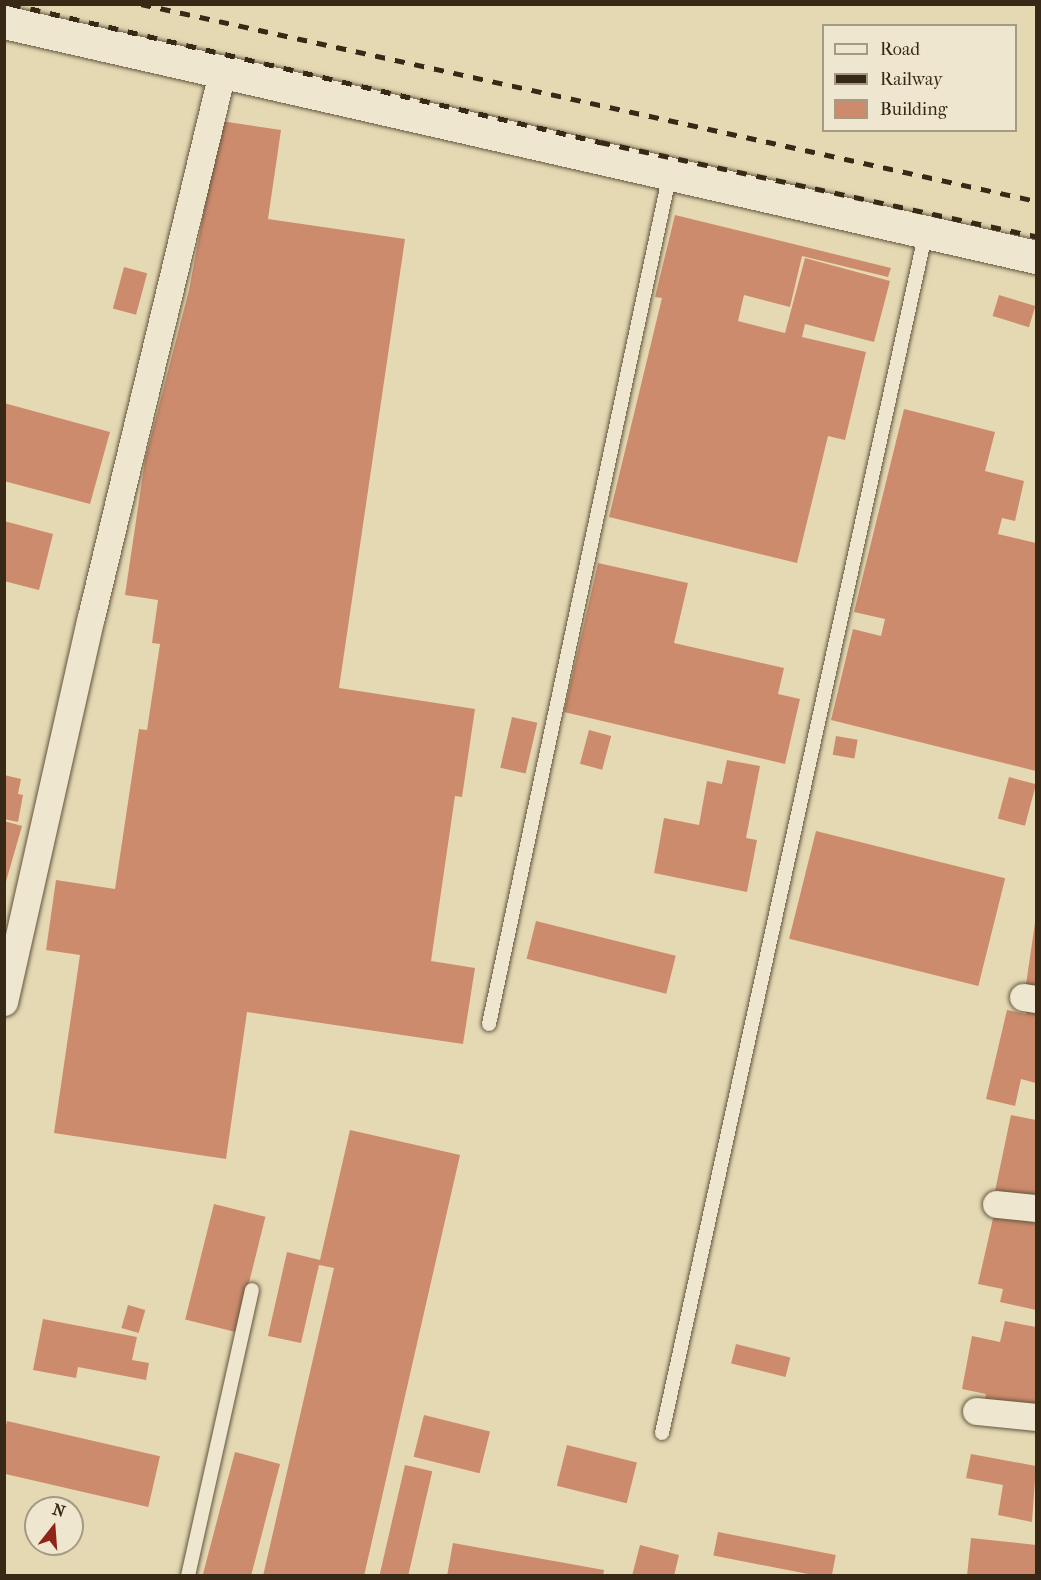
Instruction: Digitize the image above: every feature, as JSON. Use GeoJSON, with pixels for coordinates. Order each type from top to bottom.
{"type":"FeatureCollection","features":[{"type":"Feature","properties":{"kind":"street"},"geometry":{"type":"LineString","coordinates":[[4,22],[1036,257]]}},
{"type":"Feature","properties":{"kind":"street"},"geometry":{"type":"LineString","coordinates":[[4,1002],[91,617],[222,72]]}},
{"type":"Feature","properties":{"kind":"street"},"geometry":{"type":"LineString","coordinates":[[996,1204],[1036,1208]]}},
{"type":"Feature","properties":{"kind":"street"},"geometry":{"type":"LineString","coordinates":[[976,1411],[1036,1417]]}},
{"type":"Feature","properties":{"kind":"lane"},"geometry":{"type":"LineString","coordinates":[[489,1024],[670,173]]}},
{"type":"Feature","properties":{"kind":"lane"},"geometry":{"type":"LineString","coordinates":[[662,1433],[926,231]]}},
{"type":"Feature","properties":{"kind":"lane"},"geometry":{"type":"LineString","coordinates":[[188,1575],[252,1290]]}},
{"type":"Feature","properties":{"kind":"building"},"geometry":{"type":"Polygon","coordinates":[[[221,121],[281,130],[268,219],[405,239],[339,688],[475,709],[462,797],[455,796],[431,961],[475,968],[463,1044],[247,1012],[226,1159],[54,1133],[80,955],[46,950],[56,880],[115,889],[139,729],[147,730],[160,644],[152,643],[158,600],[125,595],[145,460],[189,290],[221,121]]]}},
{"type":"Feature","properties":{"kind":"building"},"geometry":{"type":"Polygon","coordinates":[[[675,215],[891,268],[888,277],[802,256],[790,307],[744,295],[738,321],[785,333],[805,258],[890,281],[874,342],[805,324],[802,337],[866,352],[845,440],[828,436],[797,563],[609,517],[662,298],[655,297],[675,215]]]}},
{"type":"Feature","properties":{"kind":"building"},"geometry":{"type":"Polygon","coordinates":[[[124,267],[147,273],[136,315],[113,309],[124,267]]]}},
{"type":"Feature","properties":{"kind":"building"},"geometry":{"type":"Polygon","coordinates":[[[999,295],[1035,306],[1029,327],[993,316],[999,295]]]}},
{"type":"Feature","properties":{"kind":"building"},"geometry":{"type":"Polygon","coordinates":[[[4,403],[110,432],[90,504],[4,481],[4,403]]]}},
{"type":"Feature","properties":{"kind":"building"},"geometry":{"type":"Polygon","coordinates":[[[904,409],[995,432],[985,471],[1024,481],[1015,521],[1002,518],[998,534],[1036,543],[1036,771],[831,720],[853,629],[881,636],[885,619],[854,612],[904,409]]]}},
{"type":"Feature","properties":{"kind":"building"},"geometry":{"type":"Polygon","coordinates":[[[4,521],[53,534],[39,590],[4,581],[4,521]]]}},
{"type":"Feature","properties":{"kind":"building"},"geometry":{"type":"Polygon","coordinates":[[[598,563],[688,583],[674,643],[784,668],[778,694],[800,699],[785,764],[564,712],[598,563]]]}},
{"type":"Feature","properties":{"kind":"building"},"geometry":{"type":"Polygon","coordinates":[[[512,717],[537,723],[526,774],[500,768],[512,717]]]}},
{"type":"Feature","properties":{"kind":"building"},"geometry":{"type":"Polygon","coordinates":[[[589,730],[611,736],[602,770],[580,764],[589,730]]]}},
{"type":"Feature","properties":{"kind":"building"},"geometry":{"type":"Polygon","coordinates":[[[836,736],[858,740],[854,759],[833,755],[836,736]]]}},
{"type":"Feature","properties":{"kind":"building"},"geometry":{"type":"Polygon","coordinates":[[[727,760],[760,766],[746,838],[757,840],[747,892],[654,873],[664,818],[699,825],[707,781],[722,784],[727,760]]]}},
{"type":"Feature","properties":{"kind":"building"},"geometry":{"type":"Polygon","coordinates":[[[4,775],[21,779],[18,794],[23,795],[18,822],[4,819],[4,775]]]}},
{"type":"Feature","properties":{"kind":"building"},"geometry":{"type":"Polygon","coordinates":[[[1009,777],[1036,784],[1025,826],[998,819],[1009,777]]]}},
{"type":"Feature","properties":{"kind":"building"},"geometry":{"type":"Polygon","coordinates":[[[4,821],[22,826],[5,885],[4,885],[4,821]]]}},
{"type":"Feature","properties":{"kind":"building"},"geometry":{"type":"Polygon","coordinates":[[[816,831],[1005,878],[978,986],[789,939],[816,831]]]}},
{"type":"Feature","properties":{"kind":"building"},"geometry":{"type":"Polygon","coordinates":[[[536,921],[676,956],[666,994],[527,959],[536,921]]]}},
{"type":"Feature","properties":{"kind":"building"},"geometry":{"type":"Polygon","coordinates":[[[1036,923],[1036,992],[1025,991],[1036,923]]]}},
{"type":"Feature","properties":{"kind":"building"},"geometry":{"type":"Polygon","coordinates":[[[1028,1002],[1036,1004],[1036,1083],[1021,1079],[1015,1106],[986,1099],[1007,1010],[1026,1014],[1028,1002]]]}},
{"type":"Feature","properties":{"kind":"building"},"geometry":{"type":"Polygon","coordinates":[[[1011,1115],[1036,1120],[1036,1200],[995,1191],[1011,1115]]]}},
{"type":"Feature","properties":{"kind":"building"},"geometry":{"type":"Polygon","coordinates":[[[350,1130],[460,1155],[364,1576],[263,1576],[334,1268],[319,1265],[301,1343],[268,1336],[287,1252],[320,1260],[350,1130]]]}},
{"type":"Feature","properties":{"kind":"building"},"geometry":{"type":"Polygon","coordinates":[[[214,1204],[265,1217],[237,1332],[185,1319],[214,1204]]]}},
{"type":"Feature","properties":{"kind":"building"},"geometry":{"type":"Polygon","coordinates":[[[994,1214],[1036,1223],[1036,1310],[1000,1302],[1003,1289],[978,1284],[994,1214]]]}},
{"type":"Feature","properties":{"kind":"building"},"geometry":{"type":"Polygon","coordinates":[[[128,1305],[145,1310],[139,1333],[121,1328],[128,1305]]]}},
{"type":"Feature","properties":{"kind":"building"},"geometry":{"type":"Polygon","coordinates":[[[43,1319],[137,1337],[132,1360],[149,1363],[146,1380],[78,1367],[76,1378],[33,1370],[43,1319]]]}},
{"type":"Feature","properties":{"kind":"building"},"geometry":{"type":"Polygon","coordinates":[[[1005,1321],[1036,1327],[1036,1407],[984,1406],[986,1394],[962,1389],[972,1336],[1000,1342],[1005,1321]]]}},
{"type":"Feature","properties":{"kind":"building"},"geometry":{"type":"Polygon","coordinates":[[[736,1344],[790,1358],[785,1377],[731,1363],[736,1344]]]}},
{"type":"Feature","properties":{"kind":"building"},"geometry":{"type":"Polygon","coordinates":[[[424,1415],[490,1431],[480,1473],[414,1457],[424,1415]]]}},
{"type":"Feature","properties":{"kind":"building"},"geometry":{"type":"Polygon","coordinates":[[[7,1421],[160,1456],[148,1507],[4,1474],[4,1434],[7,1421]]]}},
{"type":"Feature","properties":{"kind":"building"},"geometry":{"type":"Polygon","coordinates":[[[567,1445],[637,1462],[627,1503],[557,1486],[567,1445]]]}},
{"type":"Feature","properties":{"kind":"building"},"geometry":{"type":"Polygon","coordinates":[[[235,1452],[280,1464],[251,1576],[207,1576],[203,1574],[235,1452]]]}},
{"type":"Feature","properties":{"kind":"building"},"geometry":{"type":"Polygon","coordinates":[[[971,1454],[1036,1466],[1032,1522],[998,1515],[1003,1485],[966,1478],[971,1454]]]}},
{"type":"Feature","properties":{"kind":"building"},"geometry":{"type":"Polygon","coordinates":[[[405,1465],[432,1471],[408,1576],[379,1576],[405,1465]]]}},
{"type":"Feature","properties":{"kind":"building"},"geometry":{"type":"Polygon","coordinates":[[[718,1532],[836,1555],[832,1576],[819,1576],[713,1556],[718,1532]]]}},
{"type":"Feature","properties":{"kind":"building"},"geometry":{"type":"Polygon","coordinates":[[[971,1538],[1036,1545],[1036,1576],[967,1576],[971,1538]]]}},
{"type":"Feature","properties":{"kind":"building"},"geometry":{"type":"Polygon","coordinates":[[[453,1543],[604,1570],[603,1576],[447,1576],[453,1543]]]}},
{"type":"Feature","properties":{"kind":"building"},"geometry":{"type":"Polygon","coordinates":[[[640,1545],[679,1555],[674,1576],[632,1576],[640,1545]]]}},
{"type":"Feature","properties":{"kind":"railway"},"geometry":{"type":"LineString","coordinates":[[11,4],[600,142],[1036,236]]}},
{"type":"Feature","properties":{"kind":"railway"},"geometry":{"type":"LineString","coordinates":[[141,4],[1036,201]]}}]}
